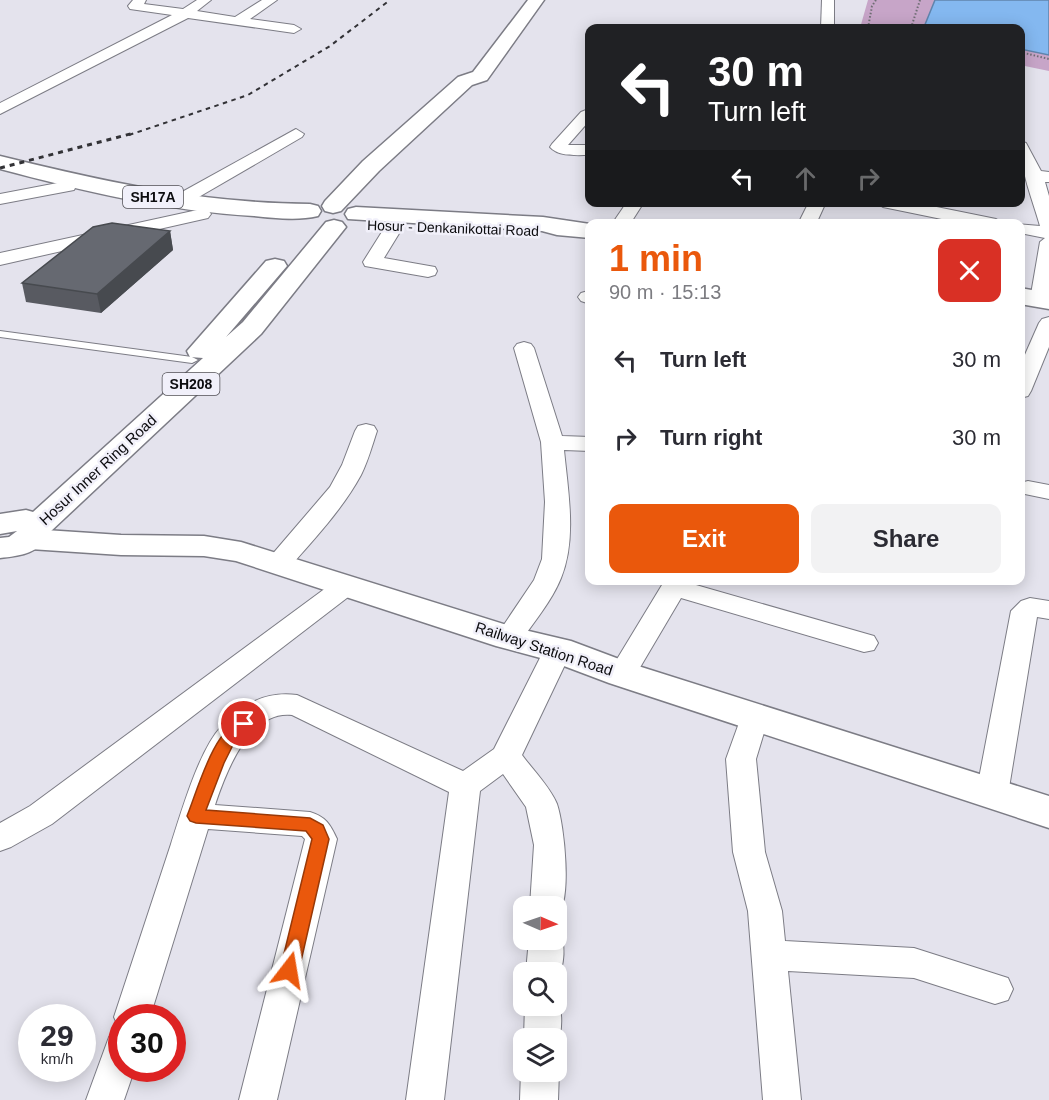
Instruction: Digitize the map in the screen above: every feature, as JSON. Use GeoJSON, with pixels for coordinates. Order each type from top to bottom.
{"type":"FeatureCollection","features":[{"type":"Feature","properties":{"kind":"main road","name":"Hosur Inner Ring Road"},"geometry":{"type":"LineString","coordinates":[[13,538],[192,360],[331,217],[473,94],[481,83],[480,76],[536,0]]}},
{"type":"Feature","properties":{"kind":"main road","name":"Hosur - Denkanikottai Road"},"geometry":{"type":"LineString","coordinates":[[0,162],[96,185],[235,209],[331,217],[543,224],[585,231]]}},
{"type":"Feature","properties":{"kind":"main road","name":"Hosur - Denkanikottai Road"},"geometry":{"type":"LineString","coordinates":[[0,170],[141,204],[259,221],[331,217],[394,227],[541,233],[557,228]]}},
{"type":"Feature","properties":{"kind":"main road","name":"Hosur Inner Ring Road"},"geometry":{"type":"LineString","coordinates":[[13,538],[252,328],[331,217]]}},
{"type":"Feature","properties":{"kind":"main road","name":"Railway Station Road"},"geometry":{"type":"LineString","coordinates":[[13,538],[122,545],[204,546],[241,552],[509,638],[558,650],[622,674],[1049,812]]}},
{"type":"Feature","properties":{"kind":"street"},"geometry":{"type":"LineString","coordinates":[[140,0],[134,6],[294,30]]}},
{"type":"Feature","properties":{"kind":"street"},"geometry":{"type":"LineString","coordinates":[[0,109],[185,14],[205,0]]}},
{"type":"Feature","properties":{"kind":"street"},"geometry":{"type":"LineString","coordinates":[[236,22],[271,0]]}},
{"type":"Feature","properties":{"kind":"street"},"geometry":{"type":"LineString","coordinates":[[828,0],[828,24]]}},
{"type":"Feature","properties":{"kind":"street"},"geometry":{"type":"LineString","coordinates":[[585,117],[558,147],[567,150],[585,150]]}},
{"type":"Feature","properties":{"kind":"street"},"geometry":{"type":"LineString","coordinates":[[179,201],[296,134]]}},
{"type":"Feature","properties":{"kind":"street"},"geometry":{"type":"LineString","coordinates":[[1025,153],[1042,176],[1049,228]]}},
{"type":"Feature","properties":{"kind":"street"},"geometry":{"type":"LineString","coordinates":[[0,199],[68,186]]}},
{"type":"Feature","properties":{"kind":"street"},"geometry":{"type":"LineString","coordinates":[[909,207],[970,219]]}},
{"type":"Feature","properties":{"kind":"street"},"geometry":{"type":"LineString","coordinates":[[0,259],[202,214]]}},
{"type":"Feature","properties":{"kind":"street"},"geometry":{"type":"LineString","coordinates":[[394,227],[372,262],[428,272]]}},
{"type":"Feature","properties":{"kind":"street"},"geometry":{"type":"LineString","coordinates":[[1025,229],[1049,233]]}},
{"type":"Feature","properties":{"kind":"street"},"geometry":{"type":"LineString","coordinates":[[1025,370],[1040,305],[1049,242]]}},
{"type":"Feature","properties":{"kind":"street"},"geometry":{"type":"LineString","coordinates":[[509,638],[547,581],[555,559],[557,502],[552,442],[524,348]]}},
{"type":"Feature","properties":{"kind":"street"},"geometry":{"type":"LineString","coordinates":[[279,563],[322,514],[341,488],[350,472],[366,431]]}},
{"type":"Feature","properties":{"kind":"street"},"geometry":{"type":"LineString","coordinates":[[552,442],[585,444]]}},
{"type":"Feature","properties":{"kind":"street"},"geometry":{"type":"LineString","coordinates":[[0,838],[41,815],[347,585]]}},
{"type":"Feature","properties":{"kind":"street"},"geometry":{"type":"LineString","coordinates":[[622,674],[675,585]]}},
{"type":"Feature","properties":{"kind":"street"},"geometry":{"type":"LineString","coordinates":[[679,585],[864,643]]}},
{"type":"Feature","properties":{"kind":"street"},"geometry":{"type":"LineString","coordinates":[[992,794],[1024,611],[1030,607],[1049,610]]}},
{"type":"Feature","properties":{"kind":"street"},"geometry":{"type":"LineString","coordinates":[[425,1100],[465,786],[506,756],[558,650]]}},
{"type":"Feature","properties":{"kind":"street"},"geometry":{"type":"LineString","coordinates":[[136,1004],[215,763],[230,736],[258,712],[278,704],[297,705],[465,786]]}},
{"type":"Feature","properties":{"kind":"street"},"geometry":{"type":"LineString","coordinates":[[754,716],[741,759],[749,852],[765,911],[782,1100]]}},
{"type":"Feature","properties":{"kind":"street"},"geometry":{"type":"LineString","coordinates":[[506,756],[541,804],[550,845],[547,896]]}},
{"type":"Feature","properties":{"kind":"street"},"geometry":{"type":"LineString","coordinates":[[196,816],[310,825],[317,830],[321,839],[258,1100]]}},
{"type":"Feature","properties":{"kind":"street"},"geometry":{"type":"LineString","coordinates":[[768,955],[914,963],[995,988]]}},
{"type":"Feature","properties":{"kind":"street"},"geometry":{"type":"LineString","coordinates":[[105,1100],[111,1082]]}},
{"type":"Feature","properties":{"kind":"street"},"geometry":{"type":"LineString","coordinates":[[539,1100],[540,1082]]}},
{"type":"Feature","properties":{"kind":"lane"},"geometry":{"type":"LineString","coordinates":[[0,334],[192,360]]}},
{"type":"Feature","properties":{"kind":"path"},"geometry":{"type":"LineString","coordinates":[[868,24],[872,6],[876,0]]}},
{"type":"Feature","properties":{"kind":"path"},"geometry":{"type":"LineString","coordinates":[[912,24],[920,0]]}},
{"type":"Feature","properties":{"kind":"path"},"geometry":{"type":"LineString","coordinates":[[1025,53],[1049,59]]}},
{"type":"Feature","properties":{"kind":"shaded area"},"geometry":{"type":"Polygon","coordinates":[[[868,0],[935,0],[925,24],[861,24],[868,0]]]}},
{"type":"Feature","properties":{"kind":"shaded area"},"geometry":{"type":"Polygon","coordinates":[[[1025,50],[1049,55],[1049,71],[1025,66],[1025,50]]]}},
{"type":"Feature","properties":{"kind":"water"},"geometry":{"type":"Polygon","coordinates":[[[935,0],[1049,0],[1049,55],[1025,50],[1025,24],[925,24],[935,0]]]}},
{"type":"Feature","properties":{"kind":"building"},"geometry":{"type":"Polygon","coordinates":[[[112,223],[170,231],[97,294],[22,283],[93,227],[112,223]]]}},
{"type":"Feature","properties":{"kind":"railway"},"geometry":{"type":"LineString","coordinates":[[129,135],[248,95],[330,46],[390,0]]}},
{"type":"Feature","properties":{"kind":"railway"},"geometry":{"type":"LineString","coordinates":[[0,168],[134,133]]}},
{"type":"Feature","properties":{"kind":"route"},"geometry":{"type":"LineString","coordinates":[[244,724],[230,736],[215,763],[196,816],[310,825],[317,830],[321,839],[289,970]]}}]}
